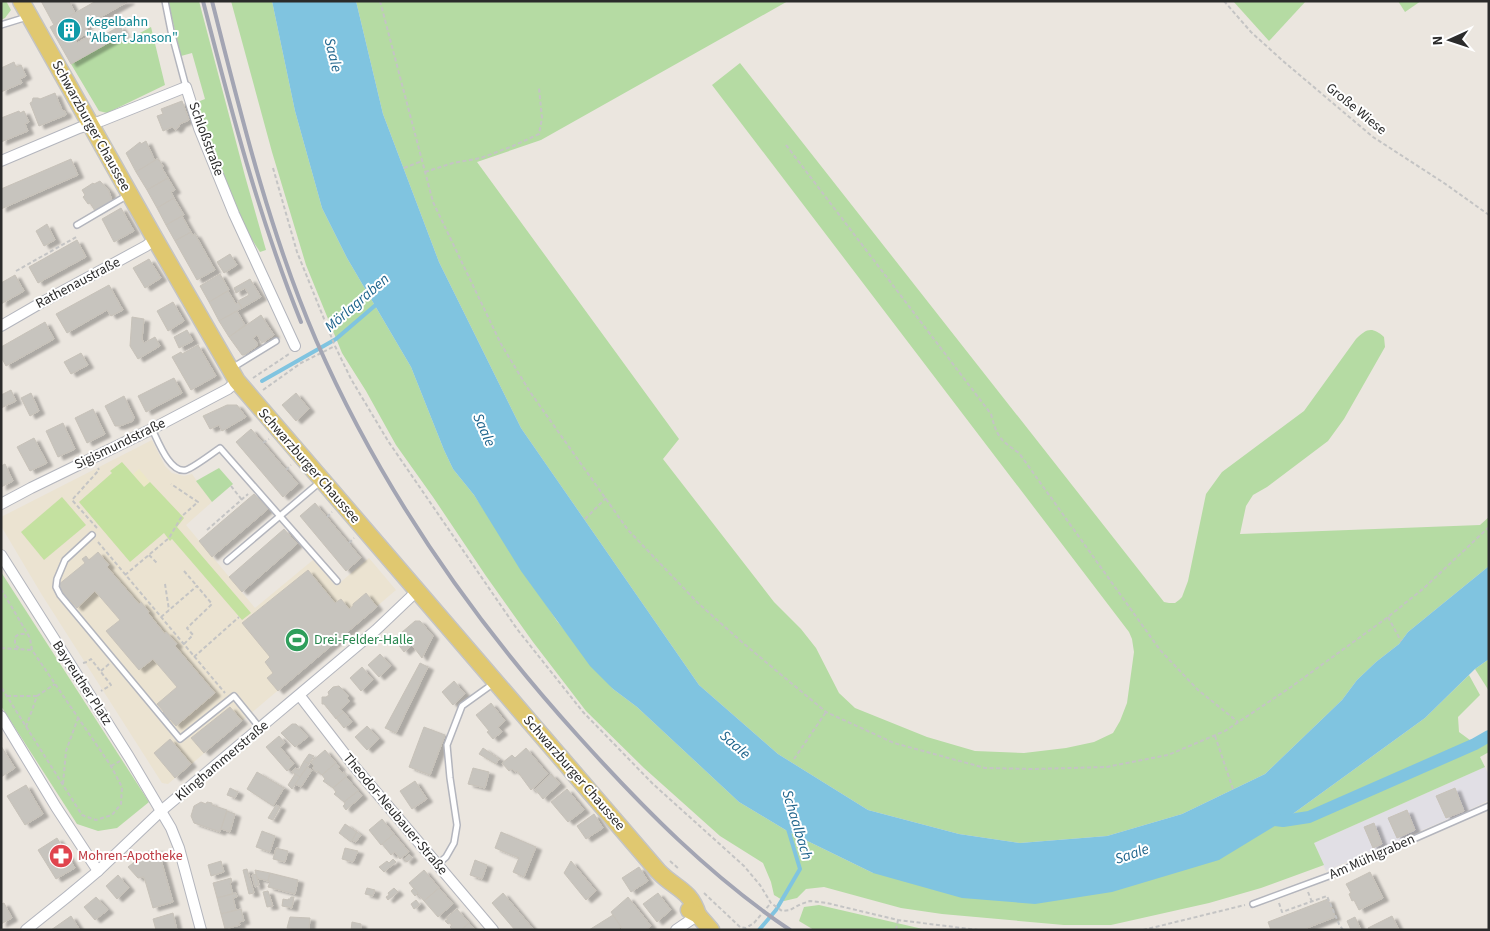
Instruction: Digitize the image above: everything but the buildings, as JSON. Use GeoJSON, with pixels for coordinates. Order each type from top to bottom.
{"type":"FeatureCollection","features":[{"type":"Feature","properties":{"kind":"main road","name":"Schwarzburger Chaussee"},"geometry":{"type":"LineString","coordinates":[[21,1],[155,239],[239,377],[322,480],[663,876],[672,893],[684,907],[698,915],[711,930]]}},
{"type":"Feature","properties":{"kind":"street","name":"Schloßstraße"},"geometry":{"type":"LineString","coordinates":[[1,161],[186,87],[199,128],[234,214],[295,346]]}},
{"type":"Feature","properties":{"kind":"street","name":"Rathenaustraße"},"geometry":{"type":"LineString","coordinates":[[1,326],[138,251],[155,239]]}},
{"type":"Feature","properties":{"kind":"street","name":"Sigismundstraße"},"geometry":{"type":"LineString","coordinates":[[1,504],[228,389],[239,377]]}},
{"type":"Feature","properties":{"kind":"street","name":"Bayreuther Platz"},"geometry":{"type":"LineString","coordinates":[[1,555],[126,752],[171,828],[179,848],[201,930]]}},
{"type":"Feature","properties":{"kind":"street","name":"Klinghammerstraße"},"geometry":{"type":"LineString","coordinates":[[26,930],[98,871],[161,811],[300,696],[376,630],[417,591]]}},
{"type":"Feature","properties":{"kind":"street","name":"Theodor-Neubauer-Straße"},"geometry":{"type":"LineString","coordinates":[[300,696],[354,766],[493,930]]}},
{"type":"Feature","properties":{"kind":"street"},"geometry":{"type":"LineString","coordinates":[[1,716],[56,807],[98,871]]}},
{"type":"Feature","properties":{"kind":"street"},"geometry":{"type":"LineString","coordinates":[[676,930],[698,915]]}},
{"type":"Feature","properties":{"kind":"lane"},"geometry":{"type":"LineString","coordinates":[[164,1],[186,87]]}},
{"type":"Feature","properties":{"kind":"lane"},"geometry":{"type":"LineString","coordinates":[[1,24],[30,16]]}},
{"type":"Feature","properties":{"kind":"lane"},"geometry":{"type":"LineString","coordinates":[[77,226],[129,194]]}},
{"type":"Feature","properties":{"kind":"lane"},"geometry":{"type":"LineString","coordinates":[[239,377],[276,341]]}},
{"type":"Feature","properties":{"kind":"lane"},"geometry":{"type":"LineString","coordinates":[[152,429],[172,465],[178,470],[186,470],[220,448],[336,581]]}},
{"type":"Feature","properties":{"kind":"lane"},"geometry":{"type":"LineString","coordinates":[[227,561],[322,480]]}},
{"type":"Feature","properties":{"kind":"lane"},"geometry":{"type":"LineString","coordinates":[[92,535],[65,560],[57,579],[56,587],[180,739],[234,696],[260,729]]}},
{"type":"Feature","properties":{"kind":"lane"},"geometry":{"type":"LineString","coordinates":[[438,864],[446,857],[454,843],[457,825],[447,745],[462,706],[496,682]]}},
{"type":"Feature","properties":{"kind":"lane","name":"Am Mühlgraben"},"geometry":{"type":"LineString","coordinates":[[1252,904],[1329,876],[1489,806]]}},
{"type":"Feature","properties":{"kind":"path"},"geometry":{"type":"LineString","coordinates":[[380,1],[433,202],[501,344],[530,392],[628,530],[698,603],[826,712],[894,743],[985,768],[1107,767],[1168,756],[1225,731],[1291,687],[1388,617],[1424,588],[1489,527]]}},
{"type":"Feature","properties":{"kind":"path","name":"Große Wiese"},"geometry":{"type":"LineString","coordinates":[[1224,1],[1257,38],[1373,137],[1489,215]]}},
{"type":"Feature","properties":{"kind":"path"},"geometry":{"type":"LineString","coordinates":[[425,172],[453,163],[481,158],[514,146],[539,134],[542,118],[539,88]]}},
{"type":"Feature","properties":{"kind":"path"},"geometry":{"type":"LineString","coordinates":[[786,145],[991,414],[995,430],[1002,442],[1019,453],[1160,650],[1198,690],[1238,722]]}},
{"type":"Feature","properties":{"kind":"path"},"geometry":{"type":"LineString","coordinates":[[404,168],[422,161]]}},
{"type":"Feature","properties":{"kind":"path"},"geometry":{"type":"LineString","coordinates":[[273,168],[297,252],[335,346],[351,379],[388,442],[517,629],[583,712],[653,784],[744,866],[760,885],[771,903],[782,911],[790,910],[810,901],[827,903],[898,920],[978,930]]}},
{"type":"Feature","properties":{"kind":"path"},"geometry":{"type":"LineString","coordinates":[[16,272],[78,236]]}},
{"type":"Feature","properties":{"kind":"path"},"geometry":{"type":"LineString","coordinates":[[239,377],[296,350],[295,346]]}},
{"type":"Feature","properties":{"kind":"path"},"geometry":{"type":"LineString","coordinates":[[261,392],[301,363],[335,346]]}},
{"type":"Feature","properties":{"kind":"path"},"geometry":{"type":"LineString","coordinates":[[263,443],[270,438]]}},
{"type":"Feature","properties":{"kind":"path"},"geometry":{"type":"LineString","coordinates":[[93,458],[99,470],[72,500],[98,530],[92,535],[230,699]]}},
{"type":"Feature","properties":{"kind":"path"},"geometry":{"type":"LineString","coordinates":[[286,470],[292,464]]}},
{"type":"Feature","properties":{"kind":"path"},"geometry":{"type":"LineString","coordinates":[[125,575],[168,538],[182,516],[198,502],[171,484]]}},
{"type":"Feature","properties":{"kind":"path"},"geometry":{"type":"LineString","coordinates":[[231,486],[242,500]]}},
{"type":"Feature","properties":{"kind":"path"},"geometry":{"type":"LineString","coordinates":[[207,530],[256,488]]}},
{"type":"Feature","properties":{"kind":"path"},"geometry":{"type":"LineString","coordinates":[[585,519],[606,498]]}},
{"type":"Feature","properties":{"kind":"path"},"geometry":{"type":"LineString","coordinates":[[327,517],[332,512]]}},
{"type":"Feature","properties":{"kind":"path"},"geometry":{"type":"LineString","coordinates":[[349,543],[355,537]]}},
{"type":"Feature","properties":{"kind":"path"},"geometry":{"type":"LineString","coordinates":[[149,555],[157,564]]}},
{"type":"Feature","properties":{"kind":"path"},"geometry":{"type":"LineString","coordinates":[[184,571],[212,604],[187,628],[193,635],[184,644]]}},
{"type":"Feature","properties":{"kind":"path"},"geometry":{"type":"LineString","coordinates":[[165,584],[169,610]]}},
{"type":"Feature","properties":{"kind":"path"},"geometry":{"type":"LineString","coordinates":[[161,617],[197,586]]}},
{"type":"Feature","properties":{"kind":"path"},"geometry":{"type":"LineString","coordinates":[[1,590],[28,635],[32,650],[111,766],[122,787],[121,804],[112,815],[96,820],[82,815],[1,687]]}},
{"type":"Feature","properties":{"kind":"path"},"geometry":{"type":"LineString","coordinates":[[194,656],[239,617]]}},
{"type":"Feature","properties":{"kind":"path"},"geometry":{"type":"LineString","coordinates":[[1388,617],[1401,641]]}},
{"type":"Feature","properties":{"kind":"path"},"geometry":{"type":"LineString","coordinates":[[22,649],[15,645],[15,637],[21,633],[28,635]]}},
{"type":"Feature","properties":{"kind":"path"},"geometry":{"type":"LineString","coordinates":[[22,649],[29,646],[30,640]]}},
{"type":"Feature","properties":{"kind":"path"},"geometry":{"type":"LineString","coordinates":[[1,648],[32,650]]}},
{"type":"Feature","properties":{"kind":"path"},"geometry":{"type":"LineString","coordinates":[[78,664],[91,659],[111,685],[96,693]]}},
{"type":"Feature","properties":{"kind":"path"},"geometry":{"type":"LineString","coordinates":[[101,671],[109,664]]}},
{"type":"Feature","properties":{"kind":"path"},"geometry":{"type":"LineString","coordinates":[[7,696],[37,696],[55,684]]}},
{"type":"Feature","properties":{"kind":"path"},"geometry":{"type":"LineString","coordinates":[[26,727],[37,696]]}},
{"type":"Feature","properties":{"kind":"path"},"geometry":{"type":"LineString","coordinates":[[794,759],[826,712]]}},
{"type":"Feature","properties":{"kind":"path"},"geometry":{"type":"LineString","coordinates":[[63,785],[66,751],[78,718]]}},
{"type":"Feature","properties":{"kind":"path"},"geometry":{"type":"LineString","coordinates":[[1215,736],[1232,789]]}},
{"type":"Feature","properties":{"kind":"path"},"geometry":{"type":"LineString","coordinates":[[663,876],[670,861],[683,873]]}},
{"type":"Feature","properties":{"kind":"path"},"geometry":{"type":"LineString","coordinates":[[702,891],[740,927],[746,928],[754,924],[771,903]]}},
{"type":"Feature","properties":{"kind":"path"},"geometry":{"type":"LineString","coordinates":[[1308,891],[1312,902]]}},
{"type":"Feature","properties":{"kind":"path"},"geometry":{"type":"LineString","coordinates":[[1278,901],[1282,912],[1328,896],[1343,930]]}},
{"type":"Feature","properties":{"kind":"path"},"geometry":{"type":"LineString","coordinates":[[1143,930],[1252,904]]}},
{"type":"Feature","properties":{"kind":"path"},"geometry":{"type":"LineString","coordinates":[[896,930],[898,920]]}},
{"type":"Feature","properties":{"kind":"shaded area"},"geometry":{"type":"Polygon","coordinates":[[[152,440],[165,466],[172,473],[184,476],[192,474],[212,502],[186,525],[255,608],[313,560],[336,586],[369,558],[396,590],[168,784],[162,783],[42,595],[1,526],[1,517],[152,440]]]}},
{"type":"Feature","properties":{"kind":"shaded area"},"geometry":{"type":"Polygon","coordinates":[[[1485,767],[1489,775],[1489,800],[1326,871],[1314,843],[1485,767]]]}},
{"type":"Feature","properties":{"kind":"green space"},"geometry":{"type":"Polygon","coordinates":[[[1,1],[6,1],[11,10],[1,20],[1,1]]]}},
{"type":"Feature","properties":{"kind":"green space"},"geometry":{"type":"Polygon","coordinates":[[[168,1],[199,1],[266,250],[260,252],[242,224],[195,103],[205,99],[192,53],[181,56],[168,1]]]}},
{"type":"Feature","properties":{"kind":"green space"},"geometry":{"type":"Polygon","coordinates":[[[231,1],[272,1],[295,111],[322,208],[347,258],[411,367],[453,469],[474,495],[557,621],[613,689],[637,707],[739,802],[789,832],[873,873],[1283,821],[1425,718],[1469,675],[1480,695],[1458,717],[1459,732],[1478,746],[1489,740],[1489,752],[1480,757],[1485,767],[1314,843],[1324,865],[1261,888],[1209,903],[1111,925],[1064,925],[942,914],[901,908],[824,887],[806,889],[797,898],[784,901],[774,895],[763,863],[720,836],[644,768],[586,711],[533,642],[396,445],[342,353],[306,265],[272,152],[231,1]]]}},
{"type":"Feature","properties":{"kind":"green space"},"geometry":{"type":"Polygon","coordinates":[[[356,1],[788,1],[541,140],[477,162],[679,439],[663,459],[774,602],[801,629],[816,648],[839,693],[855,708],[927,737],[975,751],[1024,753],[1066,748],[1094,742],[1113,733],[1127,703],[1134,652],[1132,639],[1129,632],[712,85],[740,63],[1164,602],[1175,603],[1182,597],[1188,581],[1206,494],[1222,472],[1304,411],[1356,339],[1369,330],[1376,331],[1384,337],[1385,347],[1344,419],[1328,441],[1267,487],[1253,495],[1246,506],[1240,534],[1480,525],[1489,517],[1489,566],[1408,632],[1399,644],[1357,680],[1342,700],[1265,774],[1182,814],[1107,836],[1020,843],[959,834],[868,810],[778,754],[699,685],[521,428],[439,262],[383,114],[356,1]]]}},
{"type":"Feature","properties":{"kind":"green space"},"geometry":{"type":"Polygon","coordinates":[[[1233,1],[1306,1],[1269,41],[1233,1]]]}},
{"type":"Feature","properties":{"kind":"green space"},"geometry":{"type":"Polygon","coordinates":[[[1398,1],[1421,1],[1405,12],[1398,1]]]}},
{"type":"Feature","properties":{"kind":"green space"},"geometry":{"type":"Polygon","coordinates":[[[151,27],[165,85],[107,113],[99,111],[71,64],[124,34],[127,40],[151,27]]]}},
{"type":"Feature","properties":{"kind":"green space"},"geometry":{"type":"Polygon","coordinates":[[[122,462],[144,487],[150,482],[184,518],[177,527],[251,613],[242,620],[172,539],[170,541],[164,533],[130,562],[79,502],[112,473],[110,471],[122,462]]]}},
{"type":"Feature","properties":{"kind":"green space"},"geometry":{"type":"Polygon","coordinates":[[[219,468],[233,484],[212,502],[196,481],[219,468]]]}},
{"type":"Feature","properties":{"kind":"green space"},"geometry":{"type":"Polygon","coordinates":[[[62,497],[86,525],[44,560],[21,532],[62,497]]]}},
{"type":"Feature","properties":{"kind":"green space"},"geometry":{"type":"Polygon","coordinates":[[[1,572],[149,802],[117,828],[98,831],[77,824],[1,706],[1,572]]]}},
{"type":"Feature","properties":{"kind":"green space"},"geometry":{"type":"Polygon","coordinates":[[[1489,659],[1489,691],[1475,669],[1489,659]]]}},
{"type":"Feature","properties":{"kind":"green space"},"geometry":{"type":"Polygon","coordinates":[[[819,905],[927,930],[814,930],[799,921],[804,907],[819,905]]]}},
{"type":"Feature","properties":{"kind":"sand"},"geometry":{"type":"Polygon","coordinates":[[[139,469],[150,482],[144,487],[133,474],[139,469]]]}},
{"type":"Feature","properties":{"kind":"water","name":"Saale"},"geometry":{"type":"Polygon","coordinates":[[[272,1],[356,1],[383,114],[439,262],[521,428],[699,685],[778,754],[868,810],[959,834],[1020,843],[1107,836],[1182,814],[1265,774],[1342,700],[1357,680],[1399,644],[1408,632],[1489,566],[1489,659],[1475,669],[1425,718],[1283,821],[1219,860],[1112,892],[1035,904],[962,898],[873,873],[789,832],[739,802],[590,666],[521,571],[474,495],[453,469],[411,367],[347,258],[322,208],[295,111],[272,1]]]}},
{"type":"Feature","properties":{"kind":"water"},"geometry":{"type":"Polygon","coordinates":[[[1489,732],[1489,740],[1478,746],[1475,744],[1476,740],[1489,732]]]}},
{"type":"Feature","properties":{"kind":"waterway","name":"Mörlagraben"},"geometry":{"type":"LineString","coordinates":[[262,381],[336,339],[378,303]]}},
{"type":"Feature","properties":{"kind":"waterway"},"geometry":{"type":"LineString","coordinates":[[1267,819],[1283,821],[1309,817],[1475,744],[1489,736]]}},
{"type":"Feature","properties":{"kind":"waterway","name":"Schaalbach"},"geometry":{"type":"LineString","coordinates":[[759,930],[776,910],[800,869],[788,829]]}},
{"type":"Feature","properties":{"kind":"railway"},"geometry":{"type":"LineString","coordinates":[[203,1],[235,123],[259,203],[301,322]]}},
{"type":"Feature","properties":{"kind":"railway"},"geometry":{"type":"LineString","coordinates":[[212,1],[257,172],[299,299],[341,394],[399,499],[465,598],[539,692],[579,737],[678,840],[732,887],[790,930]]}},
{"type":"Feature","properties":{"kind":"place","name":"Kegelbahn \"Albert Janson\""},"geometry":{"type":"Point","coordinates":[69,30]}},
{"type":"Feature","properties":{"kind":"place","name":"Drei-Felder-Halle"},"geometry":{"type":"Point","coordinates":[297,640]}},
{"type":"Feature","properties":{"kind":"place","name":"Mohren-Apotheke"},"geometry":{"type":"Point","coordinates":[61,856]}}]}
